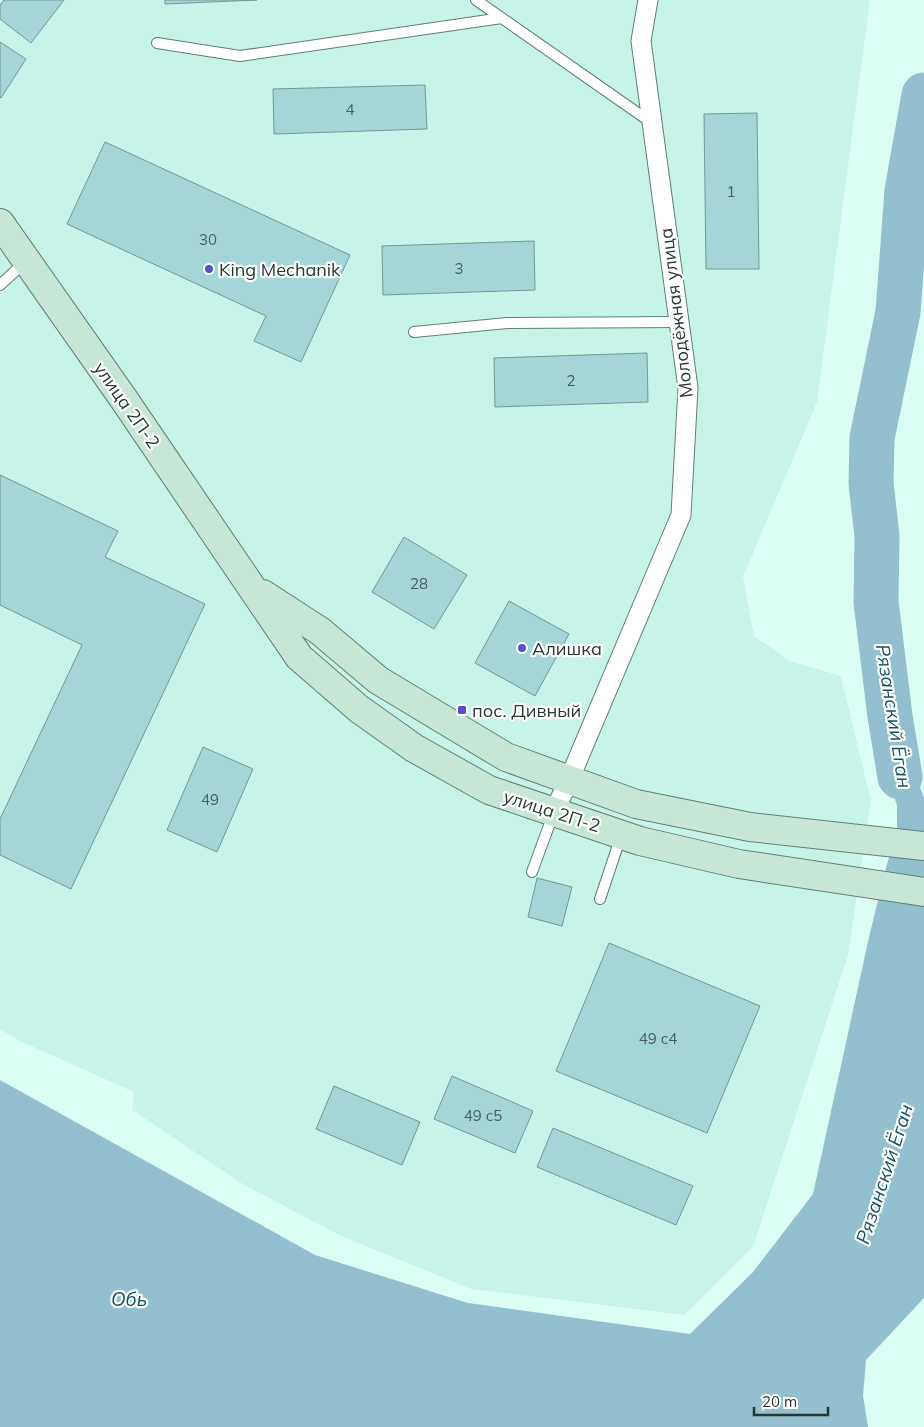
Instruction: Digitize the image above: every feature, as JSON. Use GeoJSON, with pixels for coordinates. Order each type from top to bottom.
{"type":"FeatureCollection","features":[{"type":"Feature","properties":{"kind":"main road","name":"улица 2П-2"},"geometry":{"type":"LineString","coordinates":[[0,223],[253,588],[298,657],[359,709],[414,748],[489,790],[621,834],[739,864],[924,892]]}},
{"type":"Feature","properties":{"kind":"main road","name":"улица 2П-2"},"geometry":{"type":"LineString","coordinates":[[253,588],[320,632],[378,680],[506,757],[636,804],[750,827],[924,846]]}},
{"type":"Feature","properties":{"kind":"street","name":"Молодёжная улица"},"geometry":{"type":"LineString","coordinates":[[554,812],[681,514],[688,388],[641,41],[648,0]]}},
{"type":"Feature","properties":{"kind":"lane"},"geometry":{"type":"LineString","coordinates":[[476,0],[652,123]]}},
{"type":"Feature","properties":{"kind":"lane"},"geometry":{"type":"LineString","coordinates":[[156,43],[240,56],[502,18]]}},
{"type":"Feature","properties":{"kind":"lane"},"geometry":{"type":"LineString","coordinates":[[0,285],[26,260]]}},
{"type":"Feature","properties":{"kind":"lane"},"geometry":{"type":"LineString","coordinates":[[414,332],[507,323],[679,322]]}},
{"type":"Feature","properties":{"kind":"lane"},"geometry":{"type":"LineString","coordinates":[[532,872],[554,812]]}},
{"type":"Feature","properties":{"kind":"lane"},"geometry":{"type":"LineString","coordinates":[[600,899],[621,834]]}},
{"type":"Feature","properties":{"kind":"shaded area"},"geometry":{"type":"Polygon","coordinates":[[[0,0],[870,0],[817,402],[743,577],[754,636],[790,661],[841,676],[871,801],[848,955],[753,1247],[685,1315],[471,1289],[339,1235],[241,1183],[132,1110],[134,1092],[20,1041],[0,1029],[0,0]]]}},
{"type":"Feature","properties":{"kind":"water","name":"Обь"},"geometry":{"type":"Polygon","coordinates":[[[890,716],[906,719],[911,762],[924,798],[924,1298],[866,1360],[863,1396],[868,1427],[0,1427],[0,1080],[315,1255],[468,1303],[690,1334],[753,1272],[813,1194],[869,937],[887,864],[897,833],[897,806],[875,718],[890,716]]]}},
{"type":"Feature","properties":{"kind":"building"},"geometry":{"type":"Polygon","coordinates":[[[4,0],[64,0],[31,43],[0,19],[0,5],[4,0]]]}},
{"type":"Feature","properties":{"kind":"building"},"geometry":{"type":"Polygon","coordinates":[[[165,0],[257,0],[165,4],[165,0]]]}},
{"type":"Feature","properties":{"kind":"building"},"geometry":{"type":"Polygon","coordinates":[[[0,42],[26,59],[1,98],[0,97],[0,42]]]}},
{"type":"Feature","properties":{"kind":"building"},"geometry":{"type":"Polygon","coordinates":[[[425,85],[427,129],[274,134],[273,89],[425,85]]]}},
{"type":"Feature","properties":{"kind":"building"},"geometry":{"type":"Polygon","coordinates":[[[757,113],[759,269],[706,269],[704,114],[757,113]]]}},
{"type":"Feature","properties":{"kind":"building"},"geometry":{"type":"Polygon","coordinates":[[[105,142],[350,255],[301,362],[254,341],[266,316],[67,224],[105,142]]]}},
{"type":"Feature","properties":{"kind":"building"},"geometry":{"type":"Polygon","coordinates":[[[534,241],[535,290],[383,295],[382,246],[534,241]]]}},
{"type":"Feature","properties":{"kind":"building"},"geometry":{"type":"Polygon","coordinates":[[[647,353],[648,402],[495,407],[494,358],[647,353]]]}},
{"type":"Feature","properties":{"kind":"building"},"geometry":{"type":"Polygon","coordinates":[[[0,475],[118,531],[105,557],[205,604],[71,889],[0,855],[0,819],[82,645],[0,605],[0,475]]]}},
{"type":"Feature","properties":{"kind":"building"},"geometry":{"type":"Polygon","coordinates":[[[404,537],[467,575],[434,629],[372,592],[404,537]]]}},
{"type":"Feature","properties":{"kind":"building","name":"Алишка"},"geometry":{"type":"Polygon","coordinates":[[[509,601],[569,634],[535,696],[475,663],[509,601]]]}},
{"type":"Feature","properties":{"kind":"building"},"geometry":{"type":"Polygon","coordinates":[[[203,747],[253,769],[217,852],[167,830],[203,747]]]}},
{"type":"Feature","properties":{"kind":"building"},"geometry":{"type":"Polygon","coordinates":[[[537,878],[572,887],[562,926],[528,917],[537,878]]]}},
{"type":"Feature","properties":{"kind":"building"},"geometry":{"type":"Polygon","coordinates":[[[609,943],[760,1006],[707,1133],[556,1071],[609,943]]]}},
{"type":"Feature","properties":{"kind":"building"},"geometry":{"type":"Polygon","coordinates":[[[452,1076],[533,1111],[515,1153],[434,1119],[452,1076]]]}},
{"type":"Feature","properties":{"kind":"building"},"geometry":{"type":"Polygon","coordinates":[[[334,1086],[420,1122],[402,1165],[316,1129],[334,1086]]]}},
{"type":"Feature","properties":{"kind":"building"},"geometry":{"type":"Polygon","coordinates":[[[553,1128],[693,1186],[676,1225],[537,1167],[553,1128]]]}},
{"type":"Feature","properties":{"kind":"waterway","name":"Рязанский Ёган"},"geometry":{"type":"LineString","coordinates":[[900,777],[890,716],[876,602],[877,536],[871,483],[872,438],[898,312],[907,191],[924,95]]}},
{"type":"Feature","properties":{"kind":"place","name":"King Mechanik"},"geometry":{"type":"Point","coordinates":[209,269]}},
{"type":"Feature","properties":{"kind":"place","name":"Алишка"},"geometry":{"type":"Point","coordinates":[522,648]}},
{"type":"Feature","properties":{"kind":"place","name":"пос. Дивный"},"geometry":{"type":"Point","coordinates":[462,710]}}]}
